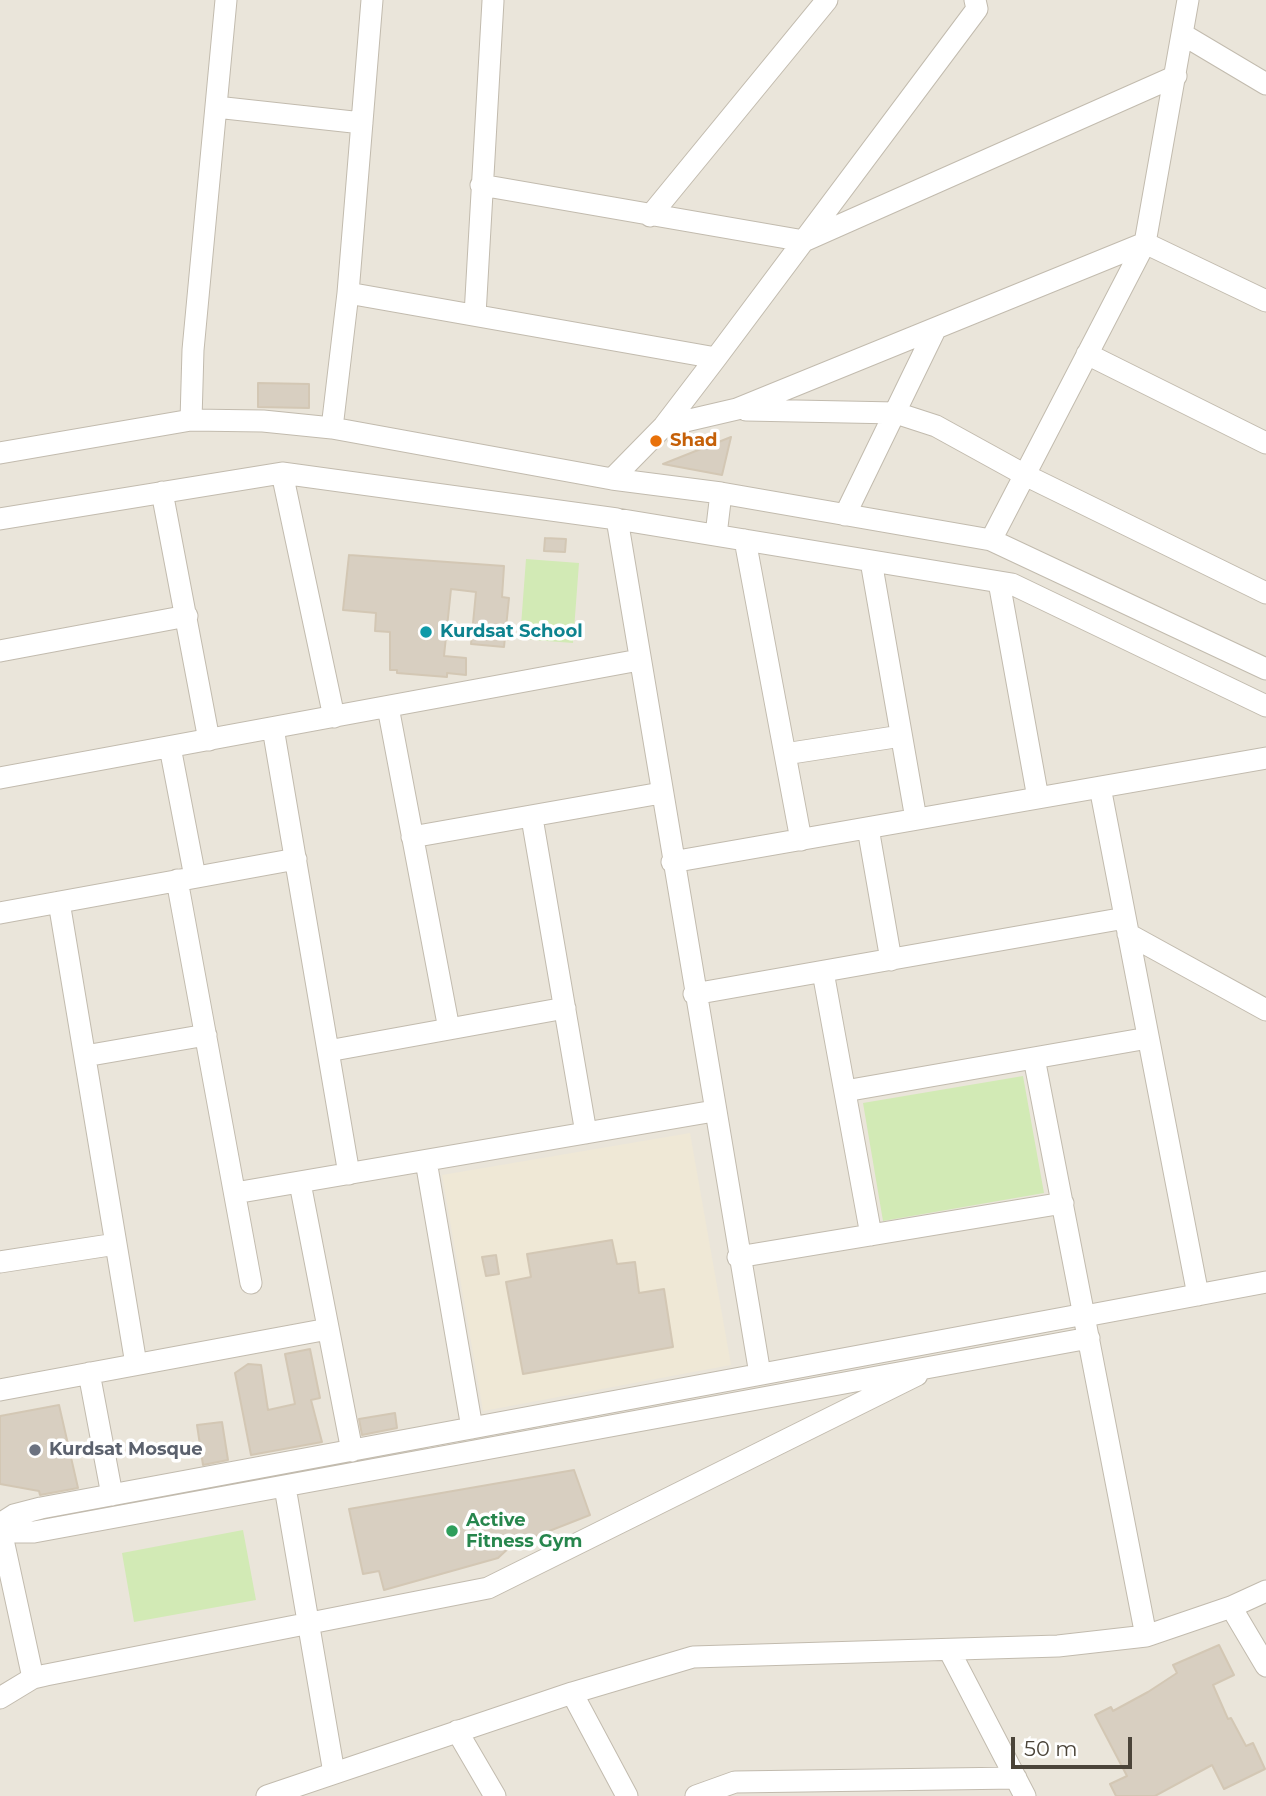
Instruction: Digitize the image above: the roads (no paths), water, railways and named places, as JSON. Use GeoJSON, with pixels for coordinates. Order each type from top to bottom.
{"type":"FeatureCollection","features":[{"type":"Feature","properties":{"kind":"street"},"geometry":{"type":"LineString","coordinates":[[191,420],[193,350],[226,0]]}},
{"type":"Feature","properties":{"kind":"street"},"geometry":{"type":"LineString","coordinates":[[332,428],[348,293],[372,0]]}},
{"type":"Feature","properties":{"kind":"street"},"geometry":{"type":"LineString","coordinates":[[650,216],[827,0]]}},
{"type":"Feature","properties":{"kind":"street"},"geometry":{"type":"LineString","coordinates":[[612,479],[664,426],[804,242],[977,9],[975,0]]}},
{"type":"Feature","properties":{"kind":"street"},"geometry":{"type":"LineString","coordinates":[[990,540],[1145,243],[1188,0]]}},
{"type":"Feature","properties":{"kind":"street"},"geometry":{"type":"LineString","coordinates":[[475,316],[493,1]]}},
{"type":"Feature","properties":{"kind":"street"},"geometry":{"type":"LineString","coordinates":[[1182,34],[1266,84]]}},
{"type":"Feature","properties":{"kind":"street"},"geometry":{"type":"LineString","coordinates":[[481,185],[804,242],[1176,76]]}},
{"type":"Feature","properties":{"kind":"street"},"geometry":{"type":"LineString","coordinates":[[216,107],[362,122]]}},
{"type":"Feature","properties":{"kind":"street"},"geometry":{"type":"LineString","coordinates":[[664,426],[737,410],[1145,243],[1266,301]]}},
{"type":"Feature","properties":{"kind":"street"},"geometry":{"type":"LineString","coordinates":[[348,293],[716,358]]}},
{"type":"Feature","properties":{"kind":"street"},"geometry":{"type":"LineString","coordinates":[[845,515],[935,330]]}},
{"type":"Feature","properties":{"kind":"street"},"geometry":{"type":"LineString","coordinates":[[1087,354],[1266,443]]}},
{"type":"Feature","properties":{"kind":"street"},"geometry":{"type":"LineString","coordinates":[[737,410],[896,414],[936,426],[1025,475],[1266,593]]}},
{"type":"Feature","properties":{"kind":"street"},"geometry":{"type":"LineString","coordinates":[[0,453],[191,420],[263,421],[332,428],[612,479],[720,493],[990,540],[1266,669]]}},
{"type":"Feature","properties":{"kind":"street"},"geometry":{"type":"LineString","coordinates":[[282,474],[334,716]]}},
{"type":"Feature","properties":{"kind":"street"},"geometry":{"type":"LineString","coordinates":[[0,519],[282,474],[617,519],[1013,584],[1266,706]]}},
{"type":"Feature","properties":{"kind":"street"},"geometry":{"type":"LineString","coordinates":[[162,492],[209,740]]}},
{"type":"Feature","properties":{"kind":"street"},"geometry":{"type":"LineString","coordinates":[[716,535],[720,493]]}},
{"type":"Feature","properties":{"kind":"street"},"geometry":{"type":"LineString","coordinates":[[617,519],[694,994],[760,1374]]}},
{"type":"Feature","properties":{"kind":"street"},"geometry":{"type":"LineString","coordinates":[[744,540],[801,839]]}},
{"type":"Feature","properties":{"kind":"street"},"geometry":{"type":"LineString","coordinates":[[871,561],[916,819]]}},
{"type":"Feature","properties":{"kind":"street"},"geometry":{"type":"LineString","coordinates":[[999,582],[1038,798]]}},
{"type":"Feature","properties":{"kind":"street"},"geometry":{"type":"LineString","coordinates":[[0,651],[187,616]]}},
{"type":"Feature","properties":{"kind":"street"},"geometry":{"type":"LineString","coordinates":[[0,778],[639,660]]}},
{"type":"Feature","properties":{"kind":"street"},"geometry":{"type":"LineString","coordinates":[[388,706],[449,1029]]}},
{"type":"Feature","properties":{"kind":"street"},"geometry":{"type":"LineString","coordinates":[[273,728],[349,1174]]}},
{"type":"Feature","properties":{"kind":"street"},"geometry":{"type":"LineString","coordinates":[[785,754],[901,736]]}},
{"type":"Feature","properties":{"kind":"street"},"geometry":{"type":"LineString","coordinates":[[170,747],[206,1035],[251,1283]]}},
{"type":"Feature","properties":{"kind":"street"},"geometry":{"type":"LineString","coordinates":[[672,862],[1266,758]]}},
{"type":"Feature","properties":{"kind":"street"},"geometry":{"type":"LineString","coordinates":[[1100,787],[1198,1295]]}},
{"type":"Feature","properties":{"kind":"street"},"geometry":{"type":"LineString","coordinates":[[412,837],[532,818],[661,793]]}},
{"type":"Feature","properties":{"kind":"street"},"geometry":{"type":"LineString","coordinates":[[532,818],[586,1133]]}},
{"type":"Feature","properties":{"kind":"street"},"geometry":{"type":"LineString","coordinates":[[868,828],[891,960]]}},
{"type":"Feature","properties":{"kind":"street"},"geometry":{"type":"LineString","coordinates":[[0,913],[296,859]]}},
{"type":"Feature","properties":{"kind":"street"},"geometry":{"type":"LineString","coordinates":[[59,902],[136,1364]]}},
{"type":"Feature","properties":{"kind":"street"},"geometry":{"type":"LineString","coordinates":[[694,994],[891,960],[1127,926],[1266,1010]]}},
{"type":"Feature","properties":{"kind":"street"},"geometry":{"type":"LineString","coordinates":[[822,972],[871,1235]]}},
{"type":"Feature","properties":{"kind":"street"},"geometry":{"type":"LineString","coordinates":[[328,1051],[565,1008]]}},
{"type":"Feature","properties":{"kind":"street"},"geometry":{"type":"LineString","coordinates":[[85,1056],[206,1035]]}},
{"type":"Feature","properties":{"kind":"street"},"geometry":{"type":"LineString","coordinates":[[845,1091],[1148,1038]]}},
{"type":"Feature","properties":{"kind":"street"},"geometry":{"type":"LineString","coordinates":[[1034,1058],[1146,1636]]}},
{"type":"Feature","properties":{"kind":"street"},"geometry":{"type":"LineString","coordinates":[[235,1194],[714,1111]]}},
{"type":"Feature","properties":{"kind":"street"},"geometry":{"type":"LineString","coordinates":[[426,1161],[472,1428]]}},
{"type":"Feature","properties":{"kind":"street"},"geometry":{"type":"LineString","coordinates":[[300,1183],[352,1451]]}},
{"type":"Feature","properties":{"kind":"street"},"geometry":{"type":"LineString","coordinates":[[738,1257],[1063,1203]]}},
{"type":"Feature","properties":{"kind":"street"},"geometry":{"type":"LineString","coordinates":[[0,1262],[116,1244]]}},
{"type":"Feature","properties":{"kind":"street"},"geometry":{"type":"LineString","coordinates":[[0,1525],[24,1512],[112,1495],[1266,1282]]}},
{"type":"Feature","properties":{"kind":"street"},"geometry":{"type":"LineString","coordinates":[[0,1390],[328,1329]]}},
{"type":"Feature","properties":{"kind":"street"},"geometry":{"type":"LineString","coordinates":[[0,1525],[15,1531],[34,1532],[1089,1338]]}},
{"type":"Feature","properties":{"kind":"street"},"geometry":{"type":"LineString","coordinates":[[0,1698],[33,1678],[488,1588],[876,1398],[933,1367]]}},
{"type":"Feature","properties":{"kind":"street"},"geometry":{"type":"LineString","coordinates":[[89,1373],[112,1495]]}},
{"type":"Feature","properties":{"kind":"street"},"geometry":{"type":"LineString","coordinates":[[285,1487],[334,1773]]}},
{"type":"Feature","properties":{"kind":"street"},"geometry":{"type":"LineString","coordinates":[[0,1525],[33,1678]]}},
{"type":"Feature","properties":{"kind":"street"},"geometry":{"type":"LineString","coordinates":[[267,1796],[572,1693],[693,1657],[1058,1646],[1146,1636],[1231,1607],[1266,1591]]}},
{"type":"Feature","properties":{"kind":"street"},"geometry":{"type":"LineString","coordinates":[[1231,1607],[1266,1666]]}},
{"type":"Feature","properties":{"kind":"street"},"geometry":{"type":"LineString","coordinates":[[696,1796],[735,1782],[761,1789],[1020,1787],[949,1650]]}},
{"type":"Feature","properties":{"kind":"street"},"geometry":{"type":"LineString","coordinates":[[572,1693],[627,1796]]}},
{"type":"Feature","properties":{"kind":"street"},"geometry":{"type":"LineString","coordinates":[[457,1731],[495,1796]]}},
{"type":"Feature","properties":{"kind":"place","name":"Shad"},"geometry":{"type":"Point","coordinates":[656,441]}},
{"type":"Feature","properties":{"kind":"place","name":"Kurdsat School"},"geometry":{"type":"Point","coordinates":[426,632]}},
{"type":"Feature","properties":{"kind":"place","name":"Kurdsat Mosque"},"geometry":{"type":"Point","coordinates":[35,1450]}},
{"type":"Feature","properties":{"kind":"place","name":"Active Fitness Gym"},"geometry":{"type":"Point","coordinates":[452,1531]}}]}
